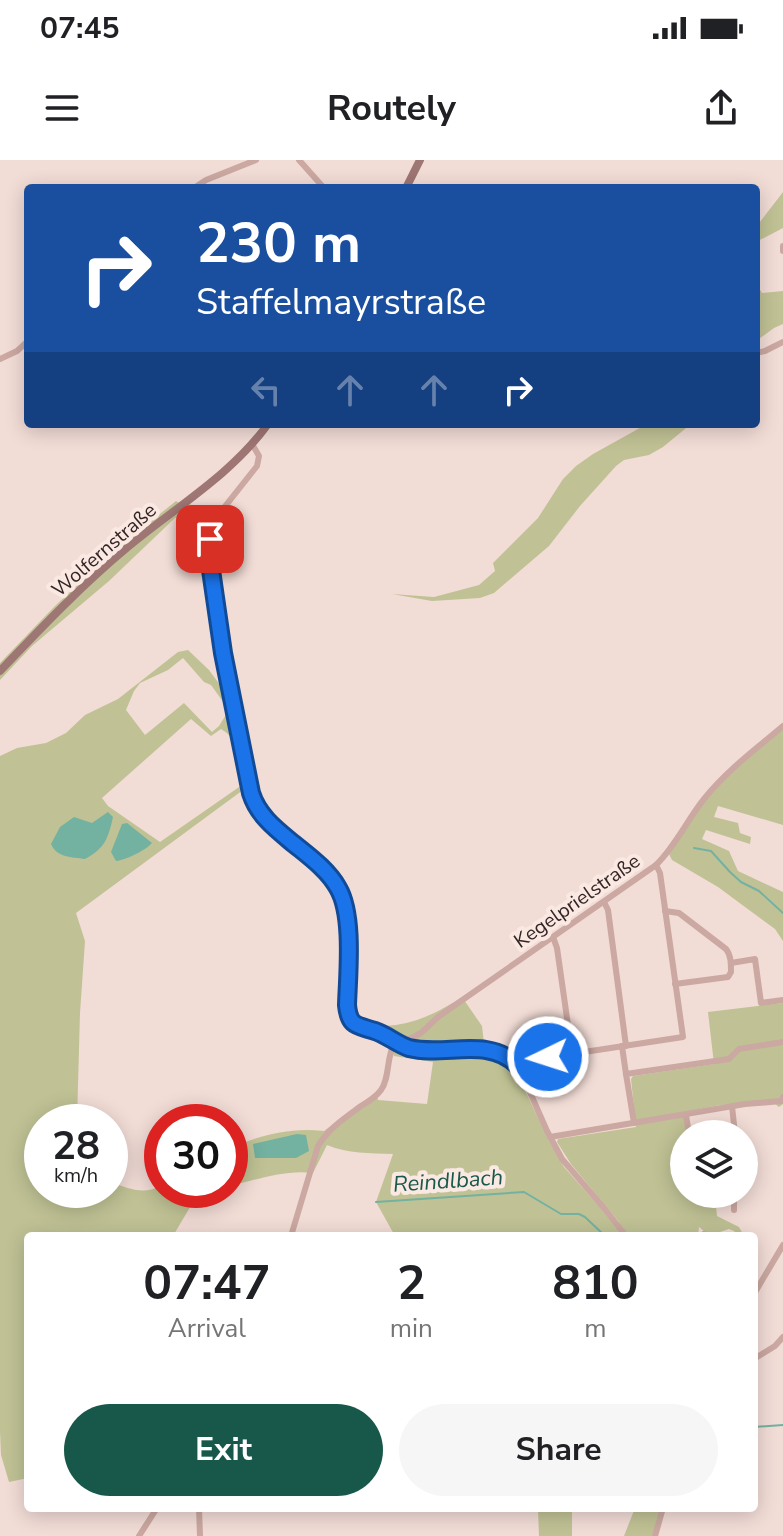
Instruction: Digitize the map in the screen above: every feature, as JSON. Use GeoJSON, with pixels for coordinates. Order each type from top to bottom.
{"type":"FeatureCollection","features":[{"type":"Feature","properties":{"kind":"main road"},"geometry":{"type":"LineString","coordinates":[[408,184],[420,160]]}},
{"type":"Feature","properties":{"kind":"main road","name":"Wolfernstraße"},"geometry":{"type":"LineString","coordinates":[[0,671],[91,579],[232,464],[265,428]]}},
{"type":"Feature","properties":{"kind":"street"},"geometry":{"type":"LineString","coordinates":[[200,184],[256,160]]}},
{"type":"Feature","properties":{"kind":"street"},"geometry":{"type":"LineString","coordinates":[[299,160],[320,184]]}},
{"type":"Feature","properties":{"kind":"street"},"geometry":{"type":"LineString","coordinates":[[760,352],[783,342]]}},
{"type":"Feature","properties":{"kind":"street"},"geometry":{"type":"LineString","coordinates":[[0,359],[24,345]]}},
{"type":"Feature","properties":{"kind":"street"},"geometry":{"type":"LineString","coordinates":[[252,444],[259,456],[257,466],[216,520],[210,539],[223,653],[253,801],[263,816],[324,870],[341,893],[348,936],[349,1018],[355,1025],[412,1048],[447,1051],[486,1049],[508,1057],[517,1065],[562,1159],[623,1232]]}},
{"type":"Feature","properties":{"kind":"street","name":"Kegelprielstraße"},"geometry":{"type":"LineString","coordinates":[[398,1042],[408,1042],[438,1017],[656,865],[719,782],[783,726]]}},
{"type":"Feature","properties":{"kind":"street"},"geometry":{"type":"LineString","coordinates":[[517,1065],[572,1053],[683,1037],[660,873],[656,865]]}},
{"type":"Feature","properties":{"kind":"street"},"geometry":{"type":"LineString","coordinates":[[604,902],[608,910],[634,1123]]}},
{"type":"Feature","properties":{"kind":"street"},"geometry":{"type":"LineString","coordinates":[[665,911],[679,913],[726,949],[731,963],[728,977],[675,984]]}},
{"type":"Feature","properties":{"kind":"street"},"geometry":{"type":"LineString","coordinates":[[553,937],[572,1053]]}},
{"type":"Feature","properties":{"kind":"street"},"geometry":{"type":"LineString","coordinates":[[731,963],[755,959],[761,1003],[783,1000]]}},
{"type":"Feature","properties":{"kind":"street"},"geometry":{"type":"LineString","coordinates":[[421,1033],[420,1045],[426,1049]]}},
{"type":"Feature","properties":{"kind":"street"},"geometry":{"type":"LineString","coordinates":[[292,1232],[318,1146],[330,1130],[381,1090],[389,1053],[398,1042]]}},
{"type":"Feature","properties":{"kind":"street"},"geometry":{"type":"LineString","coordinates":[[626,1074],[729,1059],[739,1049],[783,1042]]}},
{"type":"Feature","properties":{"kind":"street"},"geometry":{"type":"LineString","coordinates":[[550,1137],[782,1099]]}},
{"type":"Feature","properties":{"kind":"street"},"geometry":{"type":"LineString","coordinates":[[732,1106],[734,1120]]}},
{"type":"Feature","properties":{"kind":"street"},"geometry":{"type":"LineString","coordinates":[[686,1115],[687,1120]]}},
{"type":"Feature","properties":{"kind":"street"},"geometry":{"type":"LineString","coordinates":[[758,1287],[783,1245]]}},
{"type":"Feature","properties":{"kind":"street"},"geometry":{"type":"LineString","coordinates":[[758,1357],[783,1337]]}},
{"type":"Feature","properties":{"kind":"street"},"geometry":{"type":"LineString","coordinates":[[139,1536],[154,1512]]}},
{"type":"Feature","properties":{"kind":"street"},"geometry":{"type":"LineString","coordinates":[[199,1512],[200,1536]]}},
{"type":"Feature","properties":{"kind":"street"},"geometry":{"type":"LineString","coordinates":[[655,1536],[662,1512]]}},
{"type":"Feature","properties":{"kind":"green space"},"geometry":{"type":"Polygon","coordinates":[[[783,192],[783,228],[760,240],[760,222],[783,192]]]}},
{"type":"Feature","properties":{"kind":"green space"},"geometry":{"type":"Polygon","coordinates":[[[760,290],[762,293],[783,291],[783,324],[760,338],[760,290]]]}},
{"type":"Feature","properties":{"kind":"green space"},"geometry":{"type":"Polygon","coordinates":[[[640,428],[686,428],[649,455],[624,460],[616,466],[549,546],[494,593],[480,598],[432,601],[392,594],[434,597],[479,585],[495,571],[493,563],[538,518],[563,479],[593,454],[640,428]]]}},
{"type":"Feature","properties":{"kind":"green space"},"geometry":{"type":"Polygon","coordinates":[[[176,501],[184,506],[192,505],[184,514],[191,526],[208,538],[253,790],[267,814],[331,872],[341,885],[346,899],[353,939],[351,1003],[354,1018],[381,1026],[396,1025],[424,1017],[462,997],[482,1026],[484,1044],[503,1047],[518,1054],[513,1065],[564,1167],[621,1231],[619,1222],[571,1164],[558,1139],[636,1127],[633,1076],[714,1064],[708,1012],[783,1003],[783,1104],[779,1107],[774,1103],[720,1105],[683,1112],[684,1120],[670,1120],[670,1208],[716,1208],[717,1216],[739,1227],[742,1232],[729,1229],[705,1232],[699,1227],[698,1232],[393,1232],[376,1202],[393,1154],[351,1152],[327,1145],[313,1173],[282,1174],[248,1182],[248,1141],[276,1133],[324,1131],[376,1092],[378,1100],[427,1104],[433,1062],[394,1056],[381,1036],[359,1030],[342,1016],[345,950],[338,899],[322,873],[261,819],[243,790],[76,913],[85,941],[77,1104],[24,1104],[24,1208],[128,1208],[128,1187],[144,1190],[144,1208],[190,1208],[175,1232],[24,1232],[24,1479],[9,1482],[1,1455],[0,1431],[0,756],[17,748],[46,743],[66,733],[85,715],[118,699],[178,652],[188,650],[209,670],[226,693],[210,601],[207,546],[176,517],[109,581],[32,646],[0,680],[0,663],[115,550],[176,501]],[[183,658],[168,670],[140,683],[126,710],[145,735],[184,703],[212,732],[229,710],[211,685],[204,682],[183,658]],[[191,719],[102,798],[108,806],[160,842],[242,785],[237,746],[221,729],[211,736],[191,719]]]}},
{"type":"Feature","properties":{"kind":"green space"},"geometry":{"type":"Polygon","coordinates":[[[783,723],[783,825],[718,806],[714,817],[738,823],[740,833],[751,837],[750,844],[706,830],[702,839],[729,851],[738,871],[783,892],[783,941],[775,929],[718,887],[672,860],[669,854],[662,855],[706,793],[783,723]]]}},
{"type":"Feature","properties":{"kind":"green space"},"geometry":{"type":"Polygon","coordinates":[[[538,1512],[572,1512],[572,1536],[539,1536],[538,1512]]]}},
{"type":"Feature","properties":{"kind":"green space"},"geometry":{"type":"Polygon","coordinates":[[[633,1512],[660,1512],[653,1536],[624,1536],[633,1512]]]}},
{"type":"Feature","properties":{"kind":"water"},"geometry":{"type":"Polygon","coordinates":[[[108,812],[113,817],[107,837],[92,855],[85,859],[70,857],[54,849],[51,844],[60,827],[74,817],[92,823],[108,812]]]}},
{"type":"Feature","properties":{"kind":"water"},"geometry":{"type":"Polygon","coordinates":[[[127,823],[152,843],[136,854],[116,861],[111,852],[122,824],[127,823]]]}},
{"type":"Feature","properties":{"kind":"water"},"geometry":{"type":"Polygon","coordinates":[[[297,1134],[306,1135],[309,1151],[296,1158],[255,1158],[253,1144],[297,1134]]]}},
{"type":"Feature","properties":{"kind":"waterway"},"geometry":{"type":"LineString","coordinates":[[694,848],[711,851],[741,882],[759,891],[783,913]]}},
{"type":"Feature","properties":{"kind":"waterway","name":"Reindlbach"},"geometry":{"type":"LineString","coordinates":[[376,1202],[524,1192],[561,1214],[585,1217],[601,1232]]}},
{"type":"Feature","properties":{"kind":"waterway","name":"Reindlbach"},"geometry":{"type":"LineString","coordinates":[[758,1427],[783,1425]]}},
{"type":"Feature","properties":{"kind":"route"},"geometry":{"type":"LineString","coordinates":[[210,539],[211,570],[223,653],[253,801],[263,816],[324,870],[341,893],[348,936],[349,1018],[359,1027],[412,1048],[447,1051],[486,1049],[508,1057],[517,1065],[548,1057]]}}]}
